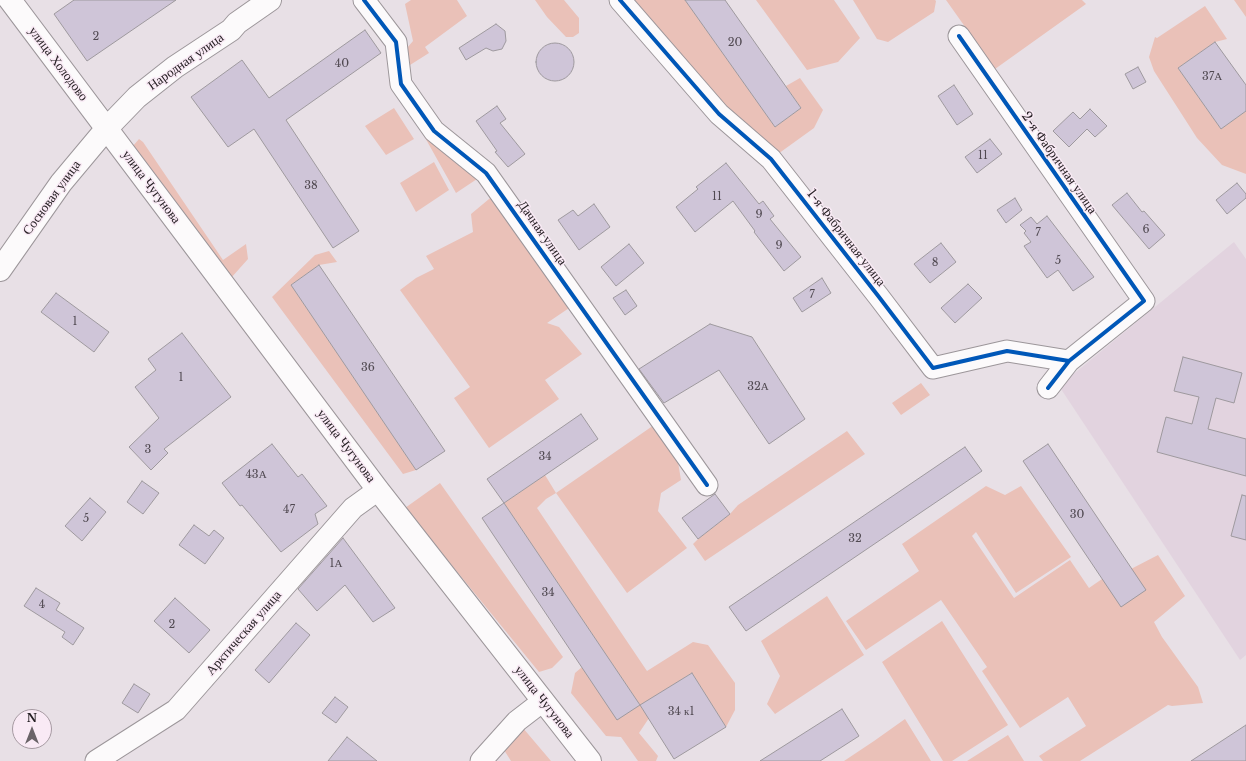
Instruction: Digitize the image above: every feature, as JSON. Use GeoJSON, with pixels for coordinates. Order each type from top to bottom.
{"type":"FeatureCollection","features":[{"type":"Feature","properties":{"kind":"main road","name":"улица Холодово"},"geometry":{"type":"LineString","coordinates":[[10,0],[107,128]]}},
{"type":"Feature","properties":{"kind":"main road","name":"Народная улица"},"geometry":{"type":"LineString","coordinates":[[107,128],[137,97],[175,67],[231,30],[237,23],[270,0]]}},
{"type":"Feature","properties":{"kind":"main road","name":"Сосновая улица"},"geometry":{"type":"LineString","coordinates":[[0,270],[61,182],[107,128]]}},
{"type":"Feature","properties":{"kind":"main road","name":"улица Чугунова"},"geometry":{"type":"LineString","coordinates":[[107,128],[378,490],[590,761]]}},
{"type":"Feature","properties":{"kind":"street","name":"Дачная улица"},"geometry":{"type":"LineString","coordinates":[[364,0],[396,42],[401,84],[434,131],[486,172],[707,485]]}},
{"type":"Feature","properties":{"kind":"street","name":"1-я Фабричная улица"},"geometry":{"type":"LineString","coordinates":[[620,0],[719,114],[771,159],[933,368],[1007,351],[1069,361]]}},
{"type":"Feature","properties":{"kind":"street","name":"2-я Фабричная улица"},"geometry":{"type":"LineString","coordinates":[[959,36],[1144,301],[1069,361]]}},
{"type":"Feature","properties":{"kind":"street"},"geometry":{"type":"LineString","coordinates":[[1048,388],[1069,361]]}},
{"type":"Feature","properties":{"kind":"street","name":"Арктическая улица"},"geometry":{"type":"LineString","coordinates":[[96,761],[176,710],[353,508],[378,490]]}},
{"type":"Feature","properties":{"kind":"street"},"geometry":{"type":"LineString","coordinates":[[481,761],[517,721],[543,701]]}},
{"type":"Feature","properties":{"kind":"shaded area"},"geometry":{"type":"Polygon","coordinates":[[[411,0],[457,0],[467,16],[425,47],[429,53],[410,65],[407,48],[413,41],[405,4],[411,0]]]}},
{"type":"Feature","properties":{"kind":"shaded area"},"geometry":{"type":"Polygon","coordinates":[[[535,0],[564,0],[579,18],[579,33],[573,37],[566,37],[547,17],[535,0]]]}},
{"type":"Feature","properties":{"kind":"shaded area"},"geometry":{"type":"Polygon","coordinates":[[[620,0],[685,0],[775,127],[801,108],[786,86],[800,78],[823,110],[814,128],[771,159],[620,0]]]}},
{"type":"Feature","properties":{"kind":"shaded area"},"geometry":{"type":"Polygon","coordinates":[[[756,0],[834,0],[860,38],[838,62],[807,70],[756,0]]]}},
{"type":"Feature","properties":{"kind":"shaded area"},"geometry":{"type":"Polygon","coordinates":[[[853,0],[936,1],[934,12],[888,42],[877,39],[853,0]]]}},
{"type":"Feature","properties":{"kind":"shaded area"},"geometry":{"type":"Polygon","coordinates":[[[946,0],[1082,0],[1086,4],[995,69],[946,0]]]}},
{"type":"Feature","properties":{"kind":"shaded area"},"geometry":{"type":"Polygon","coordinates":[[[1234,0],[1246,0],[1246,17],[1234,0]]]}},
{"type":"Feature","properties":{"kind":"shaded area"},"geometry":{"type":"Polygon","coordinates":[[[1205,6],[1227,39],[1215,42],[1178,68],[1221,129],[1246,111],[1246,174],[1222,165],[1197,138],[1154,71],[1149,57],[1155,37],[1157,38],[1205,6]]]}},
{"type":"Feature","properties":{"kind":"shaded area"},"geometry":{"type":"Polygon","coordinates":[[[394,108],[414,139],[386,155],[365,126],[394,108]]]}},
{"type":"Feature","properties":{"kind":"shaded area"},"geometry":{"type":"Polygon","coordinates":[[[434,131],[486,173],[456,193],[423,134],[434,131]]]}},
{"type":"Feature","properties":{"kind":"shaded area"},"geometry":{"type":"Polygon","coordinates":[[[139,139],[143,142],[223,260],[246,244],[248,259],[231,278],[126,154],[139,139]]]}},
{"type":"Feature","properties":{"kind":"shaded area"},"geometry":{"type":"Polygon","coordinates":[[[434,162],[449,190],[416,212],[400,183],[434,162]]]}},
{"type":"Feature","properties":{"kind":"shaded area"},"geometry":{"type":"Polygon","coordinates":[[[495,194],[578,302],[547,323],[559,327],[582,354],[545,380],[559,399],[489,448],[454,398],[470,387],[400,290],[416,278],[434,269],[426,256],[473,232],[471,214],[495,194]]]}},
{"type":"Feature","properties":{"kind":"shaded area"},"geometry":{"type":"Polygon","coordinates":[[[1234,242],[1246,259],[1246,655],[1240,660],[1059,386],[1234,242]]]}},
{"type":"Feature","properties":{"kind":"shaded area"},"geometry":{"type":"Polygon","coordinates":[[[329,251],[337,262],[319,265],[291,285],[416,470],[403,474],[272,297],[315,255],[329,251]]]}},
{"type":"Feature","properties":{"kind":"shaded area"},"geometry":{"type":"Polygon","coordinates":[[[921,383],[930,395],[901,415],[892,403],[921,383]]]}},
{"type":"Feature","properties":{"kind":"shaded area"},"geometry":{"type":"Polygon","coordinates":[[[654,425],[678,462],[681,480],[661,493],[658,511],[687,548],[627,593],[556,493],[654,425]]]}},
{"type":"Feature","properties":{"kind":"shaded area"},"geometry":{"type":"Polygon","coordinates":[[[847,431],[865,454],[705,561],[693,544],[698,539],[730,514],[738,505],[847,431]]]}},
{"type":"Feature","properties":{"kind":"shaded area"},"geometry":{"type":"Polygon","coordinates":[[[545,475],[556,493],[546,499],[537,508],[647,671],[693,642],[708,645],[735,683],[735,710],[726,727],[692,673],[641,705],[649,718],[639,733],[658,756],[656,761],[638,761],[621,737],[606,736],[571,693],[575,673],[582,667],[617,719],[640,705],[504,503],[545,475]]]}},
{"type":"Feature","properties":{"kind":"shaded area"},"geometry":{"type":"Polygon","coordinates":[[[440,483],[563,657],[552,668],[539,672],[405,508],[440,483]]]}},
{"type":"Feature","properties":{"kind":"shaded area"},"geometry":{"type":"Polygon","coordinates":[[[986,486],[1005,495],[1021,486],[1071,557],[1016,593],[976,532],[972,536],[1014,598],[1070,560],[1089,588],[1102,579],[1131,569],[1158,555],[1185,596],[1154,622],[1162,637],[1198,687],[1203,703],[1172,706],[1168,705],[1080,761],[1043,761],[1039,756],[1086,726],[1068,697],[1020,728],[982,671],[987,667],[941,600],[866,650],[846,621],[919,571],[902,544],[986,486]]]}},
{"type":"Feature","properties":{"kind":"shaded area"},"geometry":{"type":"Polygon","coordinates":[[[827,596],[864,655],[775,714],[767,704],[780,676],[761,641],[827,596]]]}},
{"type":"Feature","properties":{"kind":"shaded area"},"geometry":{"type":"Polygon","coordinates":[[[942,621],[1008,725],[952,761],[943,761],[882,662],[942,621]]]}},
{"type":"Feature","properties":{"kind":"shaded area"},"geometry":{"type":"Polygon","coordinates":[[[905,719],[931,761],[844,761],[874,741],[905,719]]]}},
{"type":"Feature","properties":{"kind":"shaded area"},"geometry":{"type":"Polygon","coordinates":[[[517,721],[551,761],[511,761],[499,742],[517,721]]]}},
{"type":"Feature","properties":{"kind":"shaded area"},"geometry":{"type":"Polygon","coordinates":[[[1008,735],[1024,761],[967,761],[1008,735]]]}},
{"type":"Feature","properties":{"kind":"building"},"geometry":{"type":"Polygon","coordinates":[[[74,0],[176,0],[87,61],[54,14],[74,0]]]}},
{"type":"Feature","properties":{"kind":"building"},"geometry":{"type":"Polygon","coordinates":[[[685,0],[725,0],[801,108],[775,127],[685,0]]]}},
{"type":"Feature","properties":{"kind":"building"},"geometry":{"type":"Polygon","coordinates":[[[496,24],[505,31],[506,41],[502,49],[493,51],[486,48],[466,60],[459,48],[496,24]]]}},
{"type":"Feature","properties":{"kind":"building"},"geometry":{"type":"Polygon","coordinates":[[[365,30],[381,53],[286,120],[359,231],[333,248],[254,129],[228,147],[191,97],[242,60],[269,98],[365,30]]]}},
{"type":"Feature","properties":{"kind":"building"},"geometry":{"type":"Polygon","coordinates":[[[1215,42],[1246,85],[1246,111],[1221,129],[1178,68],[1215,42]]]}},
{"type":"Feature","properties":{"kind":"building"},"geometry":{"type":"Polygon","coordinates":[[[555,43],[565,46],[571,52],[574,62],[571,72],[565,78],[555,81],[545,78],[539,72],[536,62],[539,52],[545,46],[555,43]]]}},
{"type":"Feature","properties":{"kind":"building"},"geometry":{"type":"Polygon","coordinates":[[[1138,67],[1146,82],[1133,89],[1125,74],[1138,67]]]}},
{"type":"Feature","properties":{"kind":"building"},"geometry":{"type":"Polygon","coordinates":[[[954,85],[973,114],[957,125],[938,96],[954,85]]]}},
{"type":"Feature","properties":{"kind":"building"},"geometry":{"type":"Polygon","coordinates":[[[497,106],[506,119],[500,123],[525,154],[508,167],[495,152],[497,151],[476,121],[497,106]]]}},
{"type":"Feature","properties":{"kind":"building"},"geometry":{"type":"Polygon","coordinates":[[[1090,109],[1107,126],[1095,137],[1087,129],[1069,147],[1053,131],[1073,112],[1080,119],[1090,109]]]}},
{"type":"Feature","properties":{"kind":"building"},"geometry":{"type":"Polygon","coordinates":[[[990,139],[1002,154],[977,173],[965,157],[990,139]]]}},
{"type":"Feature","properties":{"kind":"building"},"geometry":{"type":"Polygon","coordinates":[[[726,163],[759,204],[763,201],[774,216],[770,219],[801,257],[784,271],[754,232],[755,231],[733,201],[695,232],[676,207],[698,189],[696,187],[726,163]]]}},
{"type":"Feature","properties":{"kind":"building"},"geometry":{"type":"Polygon","coordinates":[[[1237,183],[1246,194],[1246,198],[1227,214],[1216,200],[1237,183]]]}},
{"type":"Feature","properties":{"kind":"building"},"geometry":{"type":"Polygon","coordinates":[[[1127,193],[1142,212],[1144,211],[1165,235],[1149,249],[1112,205],[1127,193]]]}},
{"type":"Feature","properties":{"kind":"building"},"geometry":{"type":"Polygon","coordinates":[[[1015,198],[1022,210],[1006,223],[997,210],[1015,198]]]}},
{"type":"Feature","properties":{"kind":"building"},"geometry":{"type":"Polygon","coordinates":[[[594,204],[610,227],[579,250],[558,220],[573,210],[578,216],[594,204]]]}},
{"type":"Feature","properties":{"kind":"building"},"geometry":{"type":"Polygon","coordinates":[[[1047,216],[1094,277],[1073,291],[1058,270],[1047,278],[1024,246],[1031,242],[1024,233],[1026,231],[1020,225],[1031,217],[1037,224],[1047,216]]]}},
{"type":"Feature","properties":{"kind":"building"},"geometry":{"type":"Polygon","coordinates":[[[941,243],[956,262],[930,283],[914,264],[941,243]]]}},
{"type":"Feature","properties":{"kind":"building"},"geometry":{"type":"Polygon","coordinates":[[[629,244],[644,263],[616,286],[601,267],[629,244]]]}},
{"type":"Feature","properties":{"kind":"building"},"geometry":{"type":"Polygon","coordinates":[[[319,265],[445,451],[416,470],[291,285],[319,265]]]}},
{"type":"Feature","properties":{"kind":"building"},"geometry":{"type":"Polygon","coordinates":[[[822,278],[831,293],[802,312],[793,298],[822,278]]]}},
{"type":"Feature","properties":{"kind":"building"},"geometry":{"type":"Polygon","coordinates":[[[968,284],[982,298],[955,323],[941,308],[968,284]]]}},
{"type":"Feature","properties":{"kind":"building"},"geometry":{"type":"Polygon","coordinates":[[[626,290],[637,306],[625,315],[613,298],[626,290]]]}},
{"type":"Feature","properties":{"kind":"building"},"geometry":{"type":"Polygon","coordinates":[[[56,293],[109,332],[94,352],[41,312],[56,293]]]}},
{"type":"Feature","properties":{"kind":"building"},"geometry":{"type":"Polygon","coordinates":[[[710,324],[752,337],[805,419],[769,444],[719,370],[664,403],[639,369],[710,324]]]}},
{"type":"Feature","properties":{"kind":"building"},"geometry":{"type":"Polygon","coordinates":[[[182,333],[231,397],[164,449],[168,453],[151,470],[129,447],[159,418],[135,387],[156,370],[148,359],[182,333]]]}},
{"type":"Feature","properties":{"kind":"building"},"geometry":{"type":"Polygon","coordinates":[[[1183,357],[1242,373],[1234,403],[1216,398],[1208,429],[1246,439],[1246,476],[1157,452],[1166,417],[1192,424],[1199,397],[1174,391],[1183,357]]]}},
{"type":"Feature","properties":{"kind":"building"},"geometry":{"type":"Polygon","coordinates":[[[581,414],[598,439],[504,503],[487,479],[581,414]]]}},
{"type":"Feature","properties":{"kind":"building"},"geometry":{"type":"Polygon","coordinates":[[[272,444],[298,477],[302,474],[327,506],[315,514],[318,524],[281,552],[242,505],[240,506],[222,483],[272,444]]]}},
{"type":"Feature","properties":{"kind":"building"},"geometry":{"type":"Polygon","coordinates":[[[1048,444],[1146,590],[1121,607],[1023,461],[1048,444]]]}},
{"type":"Feature","properties":{"kind":"building"},"geometry":{"type":"Polygon","coordinates":[[[965,447],[982,471],[746,631],[729,607],[965,447]]]}},
{"type":"Feature","properties":{"kind":"building"},"geometry":{"type":"Polygon","coordinates":[[[142,481],[159,493],[143,514],[127,502],[142,481]]]}},
{"type":"Feature","properties":{"kind":"building"},"geometry":{"type":"Polygon","coordinates":[[[715,494],[730,514],[698,539],[682,518],[715,494]]]}},
{"type":"Feature","properties":{"kind":"building"},"geometry":{"type":"Polygon","coordinates":[[[1242,495],[1246,496],[1246,540],[1231,536],[1242,495]]]}},
{"type":"Feature","properties":{"kind":"building"},"geometry":{"type":"Polygon","coordinates":[[[90,498],[106,512],[82,541],[65,526],[90,498]]]}},
{"type":"Feature","properties":{"kind":"building"},"geometry":{"type":"Polygon","coordinates":[[[504,503],[640,705],[617,720],[482,518],[504,503]]]}},
{"type":"Feature","properties":{"kind":"building"},"geometry":{"type":"Polygon","coordinates":[[[194,525],[209,536],[214,530],[224,538],[205,564],[179,545],[194,525]]]}},
{"type":"Feature","properties":{"kind":"building"},"geometry":{"type":"Polygon","coordinates":[[[343,538],[395,608],[373,622],[345,585],[317,611],[298,589],[343,538]]]}},
{"type":"Feature","properties":{"kind":"building"},"geometry":{"type":"Polygon","coordinates":[[[36,588],[60,603],[56,610],[84,628],[73,645],[62,637],[65,632],[24,606],[36,588]]]}},
{"type":"Feature","properties":{"kind":"building"},"geometry":{"type":"Polygon","coordinates":[[[175,598],[210,630],[189,653],[154,621],[175,598]]]}},
{"type":"Feature","properties":{"kind":"building"},"geometry":{"type":"Polygon","coordinates":[[[296,623],[310,635],[269,683],[255,670],[296,623]]]}},
{"type":"Feature","properties":{"kind":"building"},"geometry":{"type":"Polygon","coordinates":[[[692,673],[726,727],[674,759],[640,705],[692,673]]]}},
{"type":"Feature","properties":{"kind":"building"},"geometry":{"type":"Polygon","coordinates":[[[134,684],[150,694],[138,713],[122,703],[134,684]]]}},
{"type":"Feature","properties":{"kind":"building"},"geometry":{"type":"Polygon","coordinates":[[[335,697],[348,707],[336,723],[322,713],[335,697]]]}},
{"type":"Feature","properties":{"kind":"building"},"geometry":{"type":"Polygon","coordinates":[[[842,709],[859,736],[820,761],[760,761],[842,709]]]}},
{"type":"Feature","properties":{"kind":"building"},"geometry":{"type":"Polygon","coordinates":[[[1246,725],[1246,761],[1191,761],[1246,725]]]}},
{"type":"Feature","properties":{"kind":"building"},"geometry":{"type":"Polygon","coordinates":[[[347,737],[377,761],[328,761],[347,737]]]}},
{"type":"Feature","properties":{"kind":"cycle path"},"geometry":{"type":"LineString","coordinates":[[364,0],[396,42],[401,84],[434,131],[486,173],[707,485]]}},
{"type":"Feature","properties":{"kind":"cycle path"},"geometry":{"type":"LineString","coordinates":[[620,0],[719,114],[771,159],[933,368],[1007,351],[1069,361],[1048,388]]}},
{"type":"Feature","properties":{"kind":"cycle path"},"geometry":{"type":"LineString","coordinates":[[959,36],[1144,301],[1069,361]]}}]}
